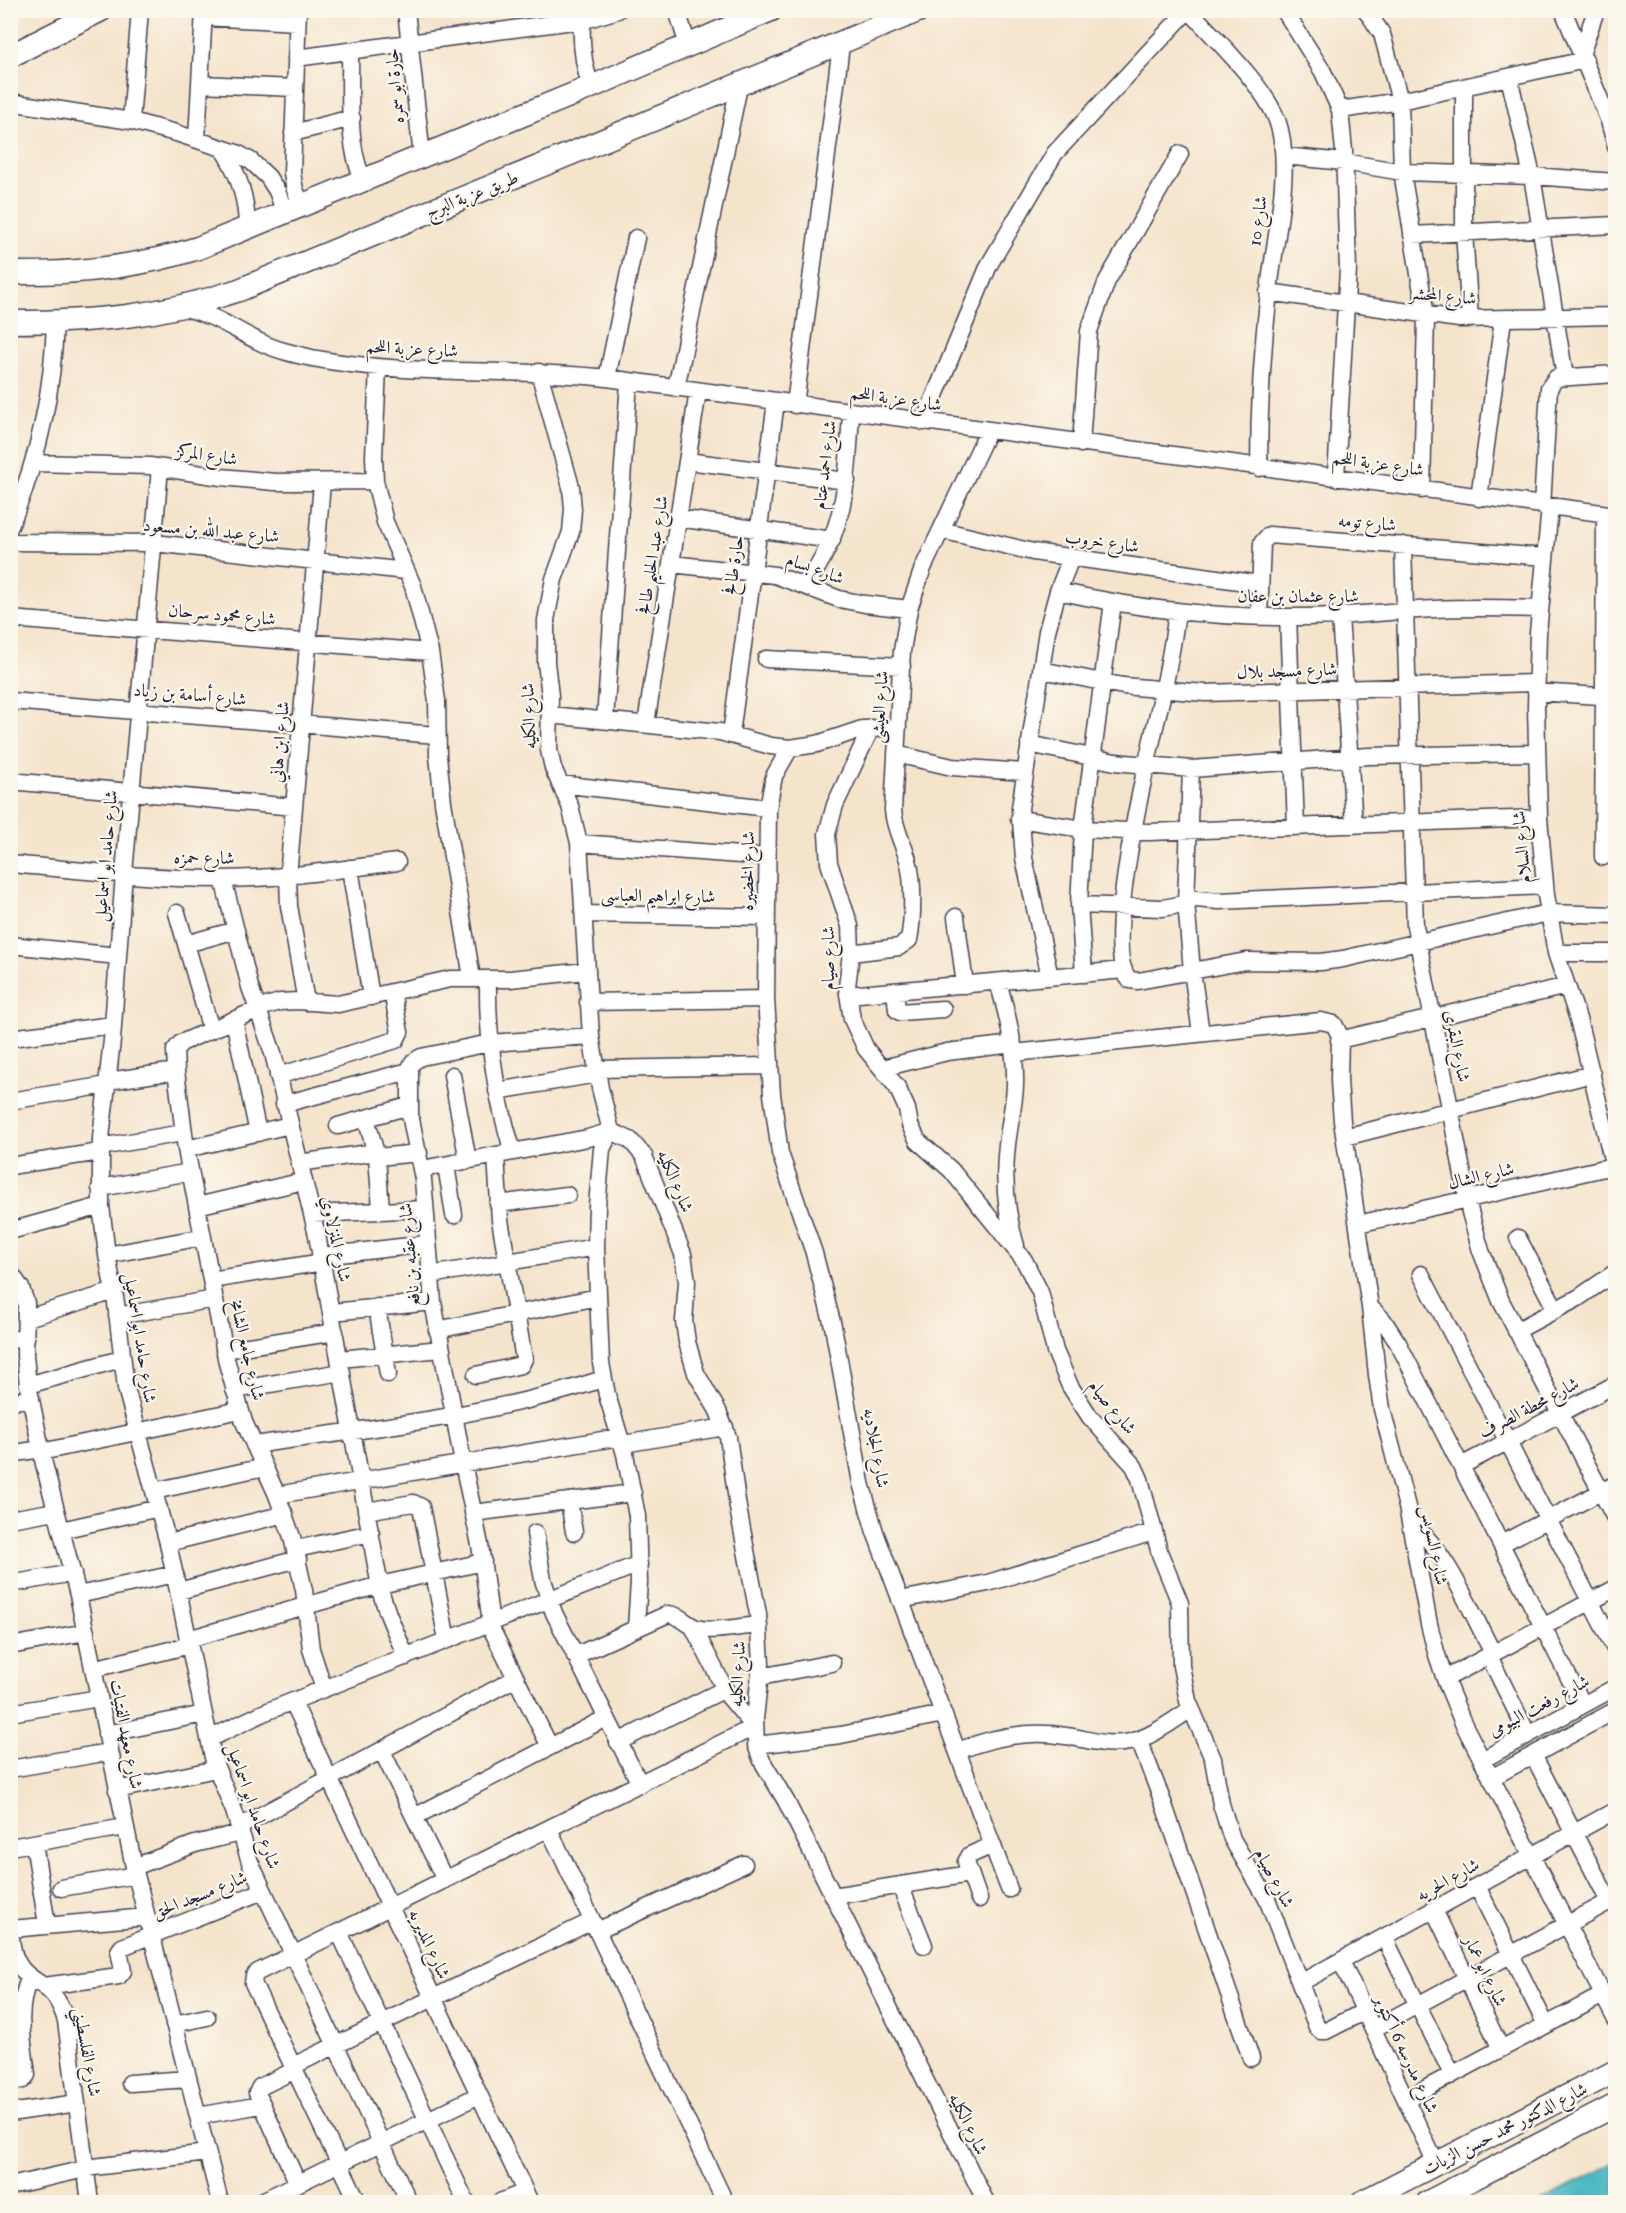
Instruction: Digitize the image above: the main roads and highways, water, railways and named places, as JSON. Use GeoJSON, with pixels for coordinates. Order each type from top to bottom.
{"type":"FeatureCollection","features":[{"type":"Feature","properties":{"kind":"water"},"geometry":{"type":"Polygon","coordinates":[[[1615,2162],[1615,2202],[1540,2202],[1615,2162]]]}}]}
